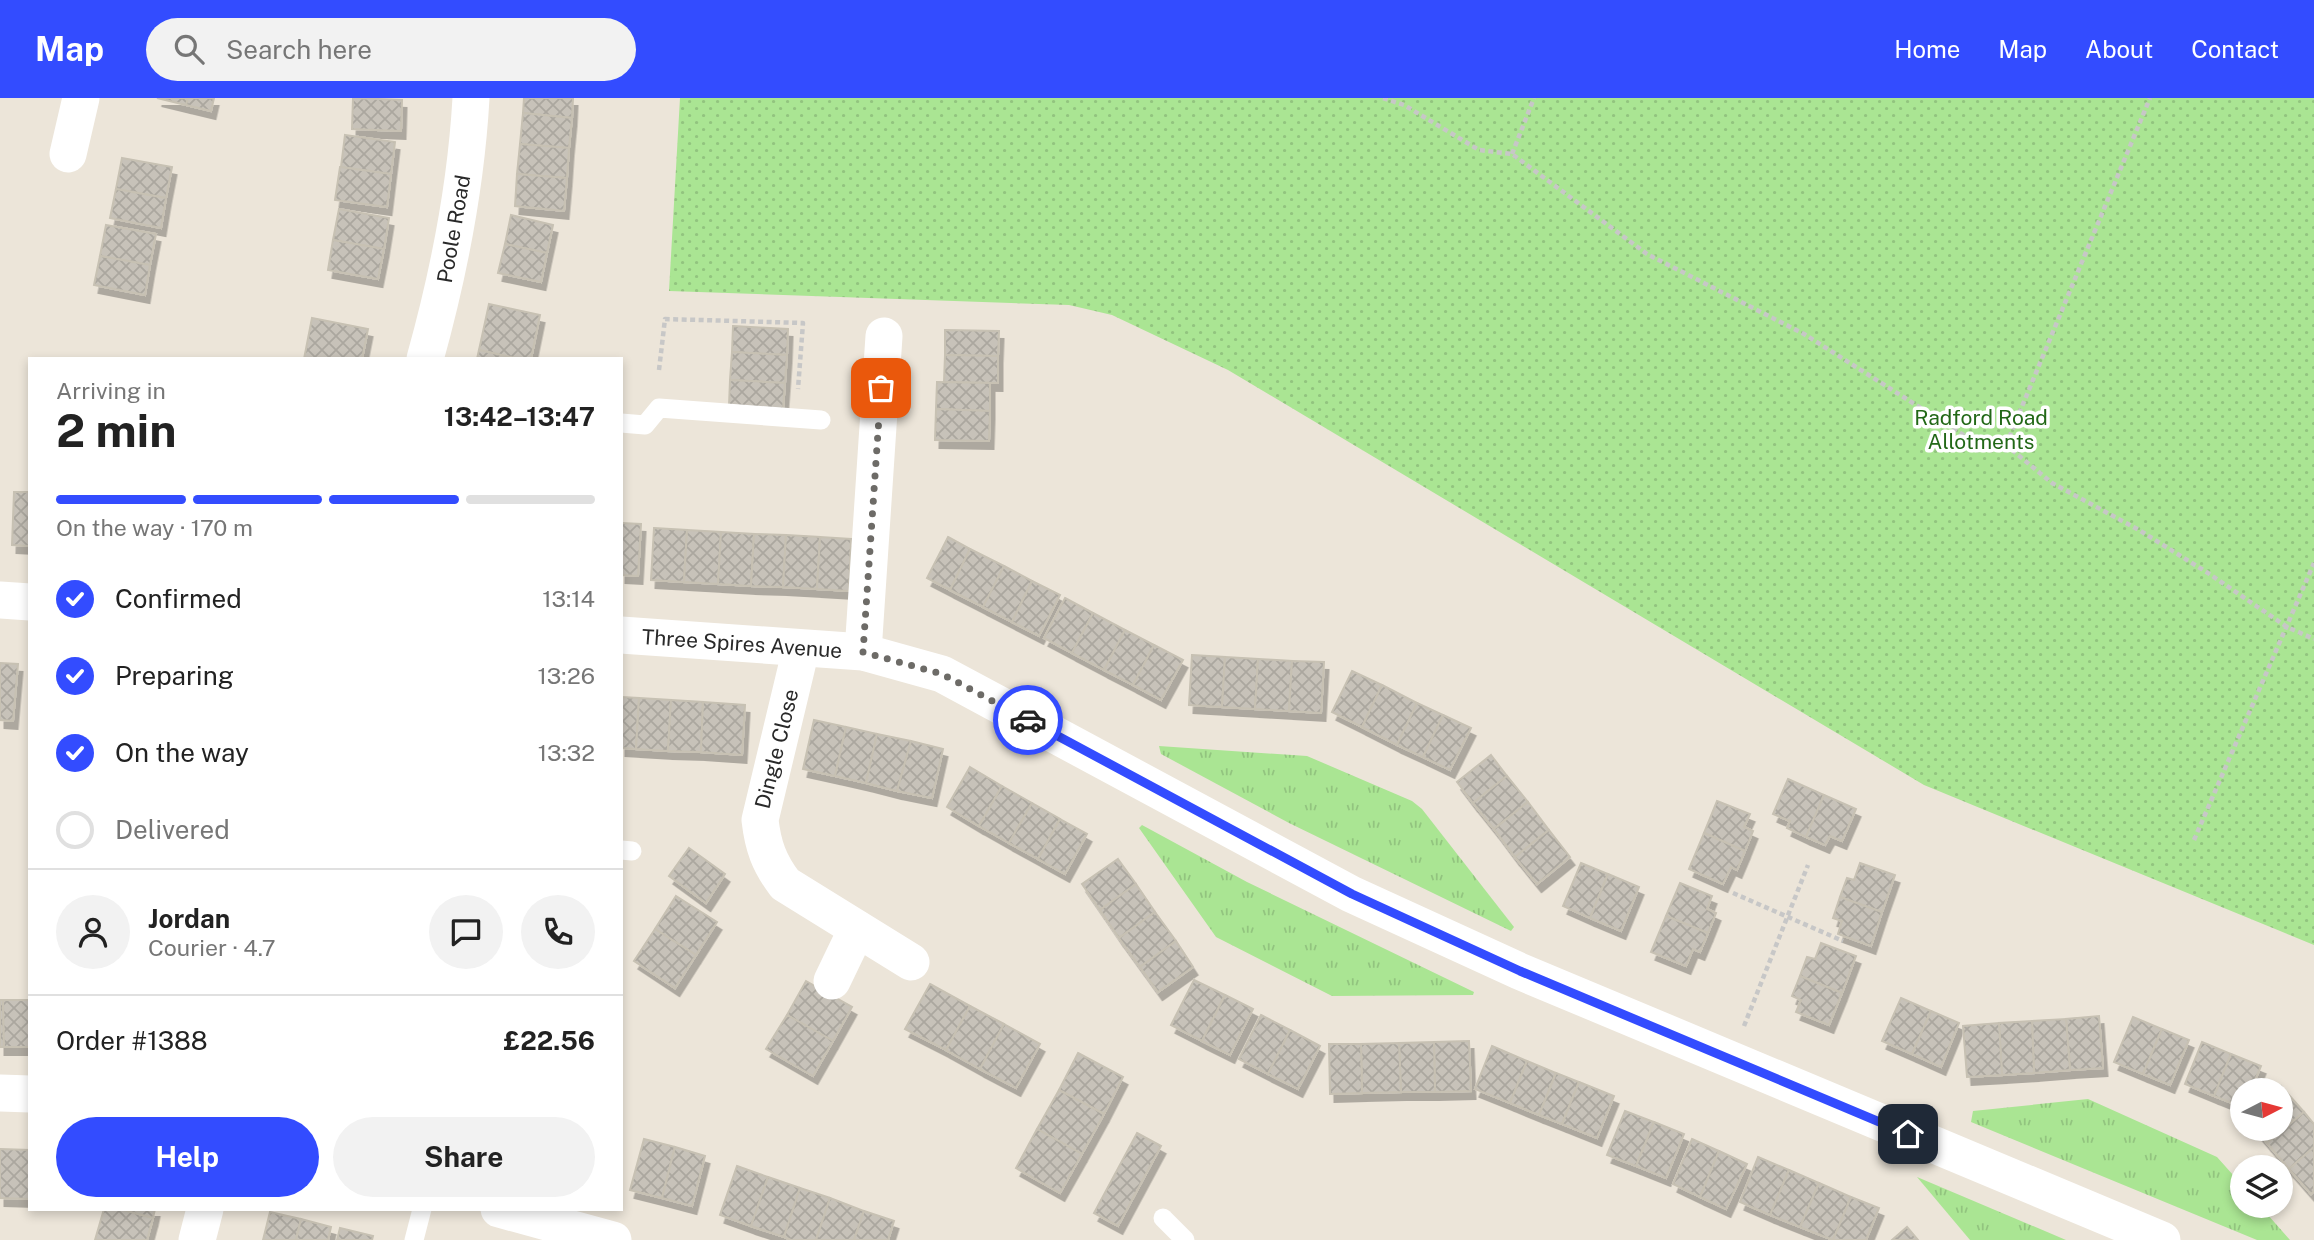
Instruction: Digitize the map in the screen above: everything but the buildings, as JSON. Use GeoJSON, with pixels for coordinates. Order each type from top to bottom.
{"type":"FeatureCollection","features":[{"type":"Feature","properties":{"kind":"street"},"geometry":{"type":"LineString","coordinates":[[68,154],[81,98]]}},
{"type":"Feature","properties":{"kind":"street","name":"Poole Road"},"geometry":{"type":"LineString","coordinates":[[426,357],[444,290],[460,207],[471,98]]}},
{"type":"Feature","properties":{"kind":"street"},"geometry":{"type":"LineString","coordinates":[[863,652],[884,336]]}},
{"type":"Feature","properties":{"kind":"street"},"geometry":{"type":"LineString","coordinates":[[0,600],[28,602]]}},
{"type":"Feature","properties":{"kind":"street","name":"Three Spires Avenue"},"geometry":{"type":"LineString","coordinates":[[623,635],[863,652],[942,674],[1352,894],[1520,971],[2162,1240]]}},
{"type":"Feature","properties":{"kind":"street","name":"Dingle Close"},"geometry":{"type":"LineString","coordinates":[[801,649],[760,820],[762,846],[771,867],[785,884],[911,962]]}},
{"type":"Feature","properties":{"kind":"street"},"geometry":{"type":"LineString","coordinates":[[832,981],[857,929]]}},
{"type":"Feature","properties":{"kind":"street"},"geometry":{"type":"LineString","coordinates":[[0,1093],[28,1094]]}},
{"type":"Feature","properties":{"kind":"street"},"geometry":{"type":"LineString","coordinates":[[197,1240],[204,1211]]}},
{"type":"Feature","properties":{"kind":"street"},"geometry":{"type":"LineString","coordinates":[[506,1211],[613,1240]]}},
{"type":"Feature","properties":{"kind":"lane"},"geometry":{"type":"LineString","coordinates":[[623,423],[645,425],[659,408],[821,420]]}},
{"type":"Feature","properties":{"kind":"lane"},"geometry":{"type":"LineString","coordinates":[[414,1240],[421,1211]]}},
{"type":"Feature","properties":{"kind":"lane"},"geometry":{"type":"LineString","coordinates":[[1163,1218],[1185,1240]]}},
{"type":"Feature","properties":{"kind":"path"},"geometry":{"type":"LineString","coordinates":[[1383,98],[1405,105],[1479,150],[1512,154],[1647,254],[1804,334],[1987,450],[2006,445]]}},
{"type":"Feature","properties":{"kind":"path"},"geometry":{"type":"LineString","coordinates":[[1512,154],[1534,98]]}},
{"type":"Feature","properties":{"kind":"path"},"geometry":{"type":"LineString","coordinates":[[2006,445],[2150,98]]}},
{"type":"Feature","properties":{"kind":"path"},"geometry":{"type":"LineString","coordinates":[[659,370],[665,319],[803,323],[797,396]]}},
{"type":"Feature","properties":{"kind":"path"},"geometry":{"type":"LineString","coordinates":[[2006,445],[2052,483],[2150,537],[2287,627],[2314,639]]}},
{"type":"Feature","properties":{"kind":"path"},"geometry":{"type":"LineString","coordinates":[[2194,841],[2314,563]]}},
{"type":"Feature","properties":{"kind":"path"},"geometry":{"type":"LineString","coordinates":[[1730,1059],[1808,865]]}},
{"type":"Feature","properties":{"kind":"path"},"geometry":{"type":"LineString","coordinates":[[1733,893],[1843,941]]}},
{"type":"Feature","properties":{"kind":"green space","name":"Radford Road Allotments"},"geometry":{"type":"Polygon","coordinates":[[[680,98],[2314,98],[2314,945],[1924,785],[1228,370],[1112,315],[1069,305],[669,291],[680,98]]]}},
{"type":"Feature","properties":{"kind":"green space"},"geometry":{"type":"Polygon","coordinates":[[[1159,746],[1307,756],[1412,801],[1422,809],[1514,927],[1511,931],[1289,823],[1161,754],[1159,746]]]}},
{"type":"Feature","properties":{"kind":"green space"},"geometry":{"type":"Polygon","coordinates":[[[1142,825],[1247,882],[1474,992],[1473,995],[1332,996],[1216,937],[1139,828],[1142,825]]]}},
{"type":"Feature","properties":{"kind":"green space"},"geometry":{"type":"Polygon","coordinates":[[[2088,1099],[2217,1157],[2230,1172],[2230,1218],[2271,1218],[2290,1240],[2257,1240],[1971,1122],[1973,1111],[2088,1099]]]}},
{"type":"Feature","properties":{"kind":"green space"},"geometry":{"type":"Polygon","coordinates":[[[1917,1177],[2066,1240],[1970,1240],[1917,1177]]]}},
{"type":"Feature","properties":{"kind":"way so far"},"geometry":{"type":"LineString","coordinates":[[881,388],[863,652],[942,674],[1028,720]]}},
{"type":"Feature","properties":{"kind":"route"},"geometry":{"type":"LineString","coordinates":[[1028,720],[1352,894],[1520,971],[1908,1134]]}}]}
